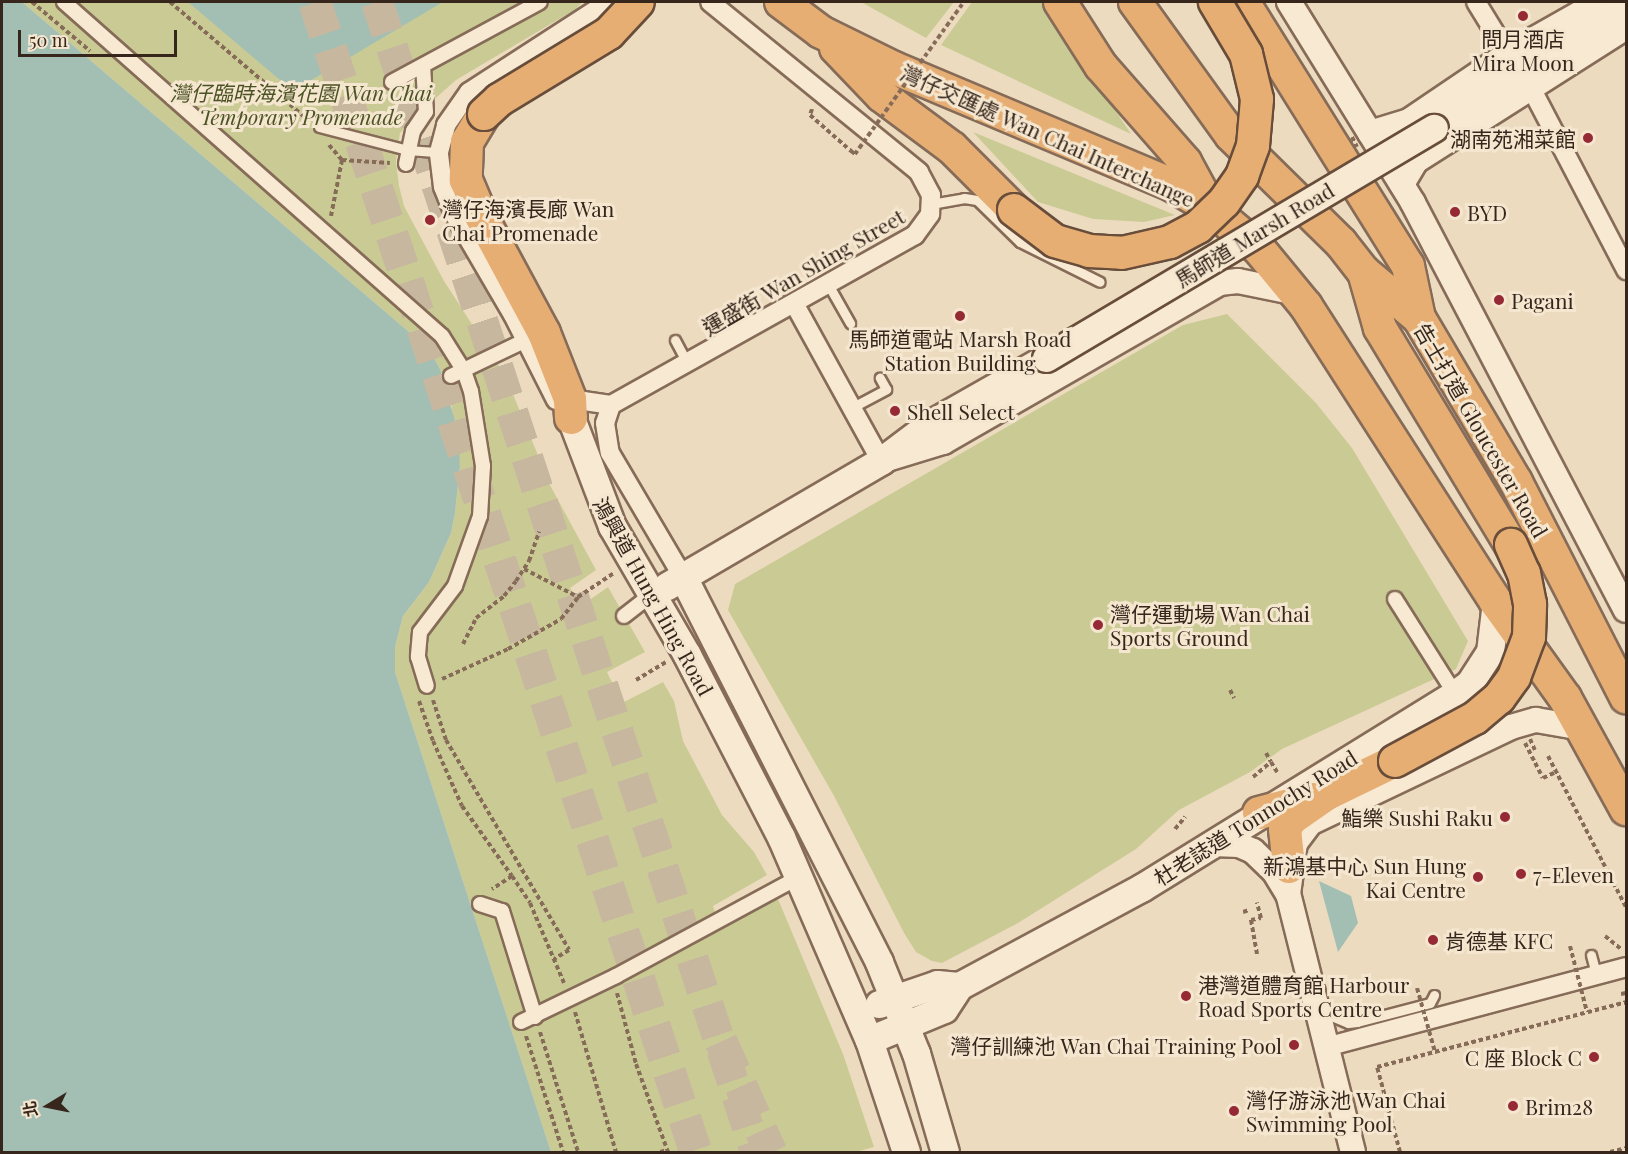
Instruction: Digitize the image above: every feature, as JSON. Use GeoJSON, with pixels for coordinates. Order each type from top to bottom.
{"type":"FeatureCollection","features":[{"type":"Feature","properties":{"kind":"highway"},"geometry":{"type":"LineString","coordinates":[[570,408],[544,333],[477,210],[466,180],[467,142],[484,114],[508,94],[609,33],[638,2]]}},
{"type":"Feature","properties":{"kind":"highway","name":"灣仔交匯處 Wan Chai Interchange"},"geometry":{"type":"LineString","coordinates":[[781,2],[821,32],[913,77],[1173,185],[1209,207],[1259,249],[1297,293]]}},
{"type":"Feature","properties":{"kind":"highway"},"geometry":{"type":"LineString","coordinates":[[1060,2],[1101,66],[1185,162],[1209,207]]}},
{"type":"Feature","properties":{"kind":"highway","name":"告士打道 Gloucester Road"},"geometry":{"type":"LineString","coordinates":[[1135,2],[1231,135],[1341,243],[1364,272],[1419,318],[1516,482],[1626,697]]}},
{"type":"Feature","properties":{"kind":"highway"},"geometry":{"type":"LineString","coordinates":[[821,32],[882,96],[952,148],[1014,210],[1055,241],[1089,251],[1122,253],[1170,242],[1198,227],[1224,202],[1249,161],[1257,107],[1246,54],[1215,2]]}},
{"type":"Feature","properties":{"kind":"highway"},"geometry":{"type":"LineString","coordinates":[[1243,2],[1408,266],[1419,318]]}},
{"type":"Feature","properties":{"kind":"highway"},"geometry":{"type":"LineString","coordinates":[[1289,880],[1285,829],[1291,819],[1327,794],[1461,728],[1494,703],[1514,677],[1529,637],[1530,604],[1524,574],[1380,328],[1364,272]]}},
{"type":"Feature","properties":{"kind":"highway"},"geometry":{"type":"LineString","coordinates":[[1297,293],[1412,465],[1496,602],[1583,728],[1626,810]]}},
{"type":"Feature","properties":{"kind":"highway"},"geometry":{"type":"LineString","coordinates":[[1259,813],[1327,794]]}},
{"type":"Feature","properties":{"kind":"main road","name":"馬師道 Marsh Road"},"geometry":{"type":"LineString","coordinates":[[673,583],[723,572],[733,549],[881,461],[930,424],[1046,358],[1434,128],[1518,71],[1626,8]]}},
{"type":"Feature","properties":{"kind":"main road","name":"鴻興道 Hung Hing Road"},"geometry":{"type":"LineString","coordinates":[[570,408],[602,504],[673,583],[894,997],[906,1027],[945,1152]]}},
{"type":"Feature","properties":{"kind":"main road","name":"鴻興道 Hung Hing Road"},"geometry":{"type":"LineString","coordinates":[[673,583],[677,658],[758,789],[870,1040],[906,1152]]}},
{"type":"Feature","properties":{"kind":"main road","name":"杜老誌道 Tonnochy Road"},"geometry":{"type":"LineString","coordinates":[[870,1040],[906,1027],[944,1009],[959,986],[1141,888],[1455,694],[1469,684],[1490,652],[1496,602]]}},
{"type":"Feature","properties":{"kind":"main road","name":"杜老誌道 Tonnochy Road"},"geometry":{"type":"LineString","coordinates":[[858,1014],[894,997],[937,984],[959,986]]}},
{"type":"Feature","properties":{"kind":"street"},"geometry":{"type":"LineString","coordinates":[[64,2],[442,336],[457,374],[471,391],[483,466],[480,516],[455,586],[420,632],[418,657],[427,686]]}},
{"type":"Feature","properties":{"kind":"street"},"geometry":{"type":"LineString","coordinates":[[392,82],[540,2]]}},
{"type":"Feature","properties":{"kind":"street","name":"運盛街 Wan Shing Street"},"geometry":{"type":"LineString","coordinates":[[611,405],[829,286],[915,235],[927,221],[931,204],[929,189],[919,172],[710,2]]}},
{"type":"Feature","properties":{"kind":"street","name":"告士打道 Gloucester Road"},"geometry":{"type":"LineString","coordinates":[[1289,2],[1402,184],[1626,610]]}},
{"type":"Feature","properties":{"kind":"street"},"geometry":{"type":"LineString","coordinates":[[1476,2],[1518,71],[1626,270]]}},
{"type":"Feature","properties":{"kind":"street","name":"馬師道 Marsh Road"},"geometry":{"type":"LineString","coordinates":[[1402,184],[1416,161],[1600,2]]}},
{"type":"Feature","properties":{"kind":"street","name":"鴻興道 Hung Hing Road"},"geometry":{"type":"LineString","coordinates":[[570,408],[556,401],[526,340],[454,214],[443,187],[439,152],[446,125],[469,92],[604,4]]}},
{"type":"Feature","properties":{"kind":"street","name":"馬師道 Marsh Road"},"geometry":{"type":"LineString","coordinates":[[1370,133],[1409,121],[1518,71],[1626,27]]}},
{"type":"Feature","properties":{"kind":"street"},"geometry":{"type":"LineString","coordinates":[[406,157],[413,130],[426,112],[423,66]]}},
{"type":"Feature","properties":{"kind":"street"},"geometry":{"type":"LineString","coordinates":[[1409,121],[1406,137],[1411,146],[1429,152]]}},
{"type":"Feature","properties":{"kind":"street","name":"馬師道 Marsh Road"},"geometry":{"type":"LineString","coordinates":[[881,461],[943,442],[1219,283],[1238,281],[1297,293]]}},
{"type":"Feature","properties":{"kind":"street"},"geometry":{"type":"LineString","coordinates":[[795,305],[850,409],[881,461]]}},
{"type":"Feature","properties":{"kind":"street"},"geometry":{"type":"LineString","coordinates":[[457,374],[526,340]]}},
{"type":"Feature","properties":{"kind":"street"},"geometry":{"type":"LineString","coordinates":[[570,408],[611,405]]}},
{"type":"Feature","properties":{"kind":"street","name":"鴻興道 Hung Hing Road"},"geometry":{"type":"LineString","coordinates":[[611,405],[605,423],[610,453],[673,583]]}},
{"type":"Feature","properties":{"kind":"street"},"geometry":{"type":"LineString","coordinates":[[624,616],[673,583]]}},
{"type":"Feature","properties":{"kind":"street"},"geometry":{"type":"LineString","coordinates":[[1395,598],[1455,694]]}},
{"type":"Feature","properties":{"kind":"street","name":"杜老誌道 Tonnochy Road"},"geometry":{"type":"LineString","coordinates":[[1289,880],[1294,843],[1310,823],[1498,733],[1536,720],[1583,728]]}},
{"type":"Feature","properties":{"kind":"street"},"geometry":{"type":"LineString","coordinates":[[1214,844],[1239,845],[1253,851],[1274,871],[1289,880],[1317,1010],[1353,1152]]}},
{"type":"Feature","properties":{"kind":"street"},"geometry":{"type":"LineString","coordinates":[[521,1022],[571,999],[797,878]]}},
{"type":"Feature","properties":{"kind":"street"},"geometry":{"type":"LineString","coordinates":[[480,904],[502,911],[536,1017]]}},
{"type":"Feature","properties":{"kind":"street"},"geometry":{"type":"LineString","coordinates":[[1326,1047],[1626,967]]}},
{"type":"Feature","properties":{"kind":"lane"},"geometry":{"type":"LineString","coordinates":[[319,131],[406,157],[439,152]]}},
{"type":"Feature","properties":{"kind":"lane"},"geometry":{"type":"LineString","coordinates":[[931,204],[964,198],[977,200],[1020,242],[1100,282]]}},
{"type":"Feature","properties":{"kind":"lane"},"geometry":{"type":"LineString","coordinates":[[829,286],[850,323]]}},
{"type":"Feature","properties":{"kind":"lane"},"geometry":{"type":"LineString","coordinates":[[675,340],[688,364]]}},
{"type":"Feature","properties":{"kind":"lane"},"geometry":{"type":"LineString","coordinates":[[850,409],[886,389],[880,378]]}},
{"type":"Feature","properties":{"kind":"lane"},"geometry":{"type":"LineString","coordinates":[[1591,955],[1596,974]]}},
{"type":"Feature","properties":{"kind":"lane"},"geometry":{"type":"LineString","coordinates":[[1317,1010],[1348,1023],[1357,1022],[1430,1003],[1434,996],[1439,1016]]}},
{"type":"Feature","properties":{"kind":"path"},"geometry":{"type":"LineString","coordinates":[[170,2],[274,88],[319,131],[342,160],[328,235]]}},
{"type":"Feature","properties":{"kind":"path"},"geometry":{"type":"LineString","coordinates":[[812,109],[810,115],[855,154],[964,2]]}},
{"type":"Feature","properties":{"kind":"path"},"geometry":{"type":"LineString","coordinates":[[342,160],[406,157]]}},
{"type":"Feature","properties":{"kind":"path"},"geometry":{"type":"LineString","coordinates":[[463,644],[472,622],[504,596],[524,569],[539,532]]}},
{"type":"Feature","properties":{"kind":"path"},"geometry":{"type":"LineString","coordinates":[[524,569],[578,597]]}},
{"type":"Feature","properties":{"kind":"path"},"geometry":{"type":"LineString","coordinates":[[554,960],[569,950],[446,740],[427,686],[508,650],[561,619],[578,597],[614,573]]}},
{"type":"Feature","properties":{"kind":"path"},"geometry":{"type":"LineString","coordinates":[[636,680],[677,658]]}},
{"type":"Feature","properties":{"kind":"path"},"geometry":{"type":"LineString","coordinates":[[1230,690],[1234,698]]}},
{"type":"Feature","properties":{"kind":"path"},"geometry":{"type":"LineString","coordinates":[[1535,750],[1530,739],[1525,742],[1543,778],[1556,772]]}},
{"type":"Feature","properties":{"kind":"path"},"geometry":{"type":"LineString","coordinates":[[1266,753],[1277,772]]}},
{"type":"Feature","properties":{"kind":"path"},"geometry":{"type":"LineString","coordinates":[[1548,756],[1626,907]]}},
{"type":"Feature","properties":{"kind":"path"},"geometry":{"type":"LineString","coordinates":[[1253,777],[1271,762]]}},
{"type":"Feature","properties":{"kind":"path"},"geometry":{"type":"LineString","coordinates":[[1175,829],[1185,817]]}},
{"type":"Feature","properties":{"kind":"path"},"geometry":{"type":"LineString","coordinates":[[512,876],[530,903],[571,999],[616,1152]]}},
{"type":"Feature","properties":{"kind":"path"},"geometry":{"type":"LineString","coordinates":[[1257,903],[1261,918],[1251,920],[1258,952]]}},
{"type":"Feature","properties":{"kind":"path"},"geometry":{"type":"LineString","coordinates":[[1243,912],[1249,910]]}},
{"type":"Feature","properties":{"kind":"path"},"geometry":{"type":"LineString","coordinates":[[1605,936],[1626,954]]}},
{"type":"Feature","properties":{"kind":"path"},"geometry":{"type":"LineString","coordinates":[[1570,946],[1587,1012]]}},
{"type":"Feature","properties":{"kind":"path"},"geometry":{"type":"LineString","coordinates":[[615,976],[636,1064],[668,1151],[660,1152]]}},
{"type":"Feature","properties":{"kind":"path"},"geometry":{"type":"LineString","coordinates":[[1418,988],[1435,1052]]}},
{"type":"Feature","properties":{"kind":"path"},"geometry":{"type":"LineString","coordinates":[[1400,1152],[1377,1067],[1626,1002]]}},
{"type":"Feature","properties":{"kind":"path"},"geometry":{"type":"LineString","coordinates":[[536,1017],[578,1152]]}},
{"type":"Feature","properties":{"kind":"path"},"geometry":{"type":"LineString","coordinates":[[1610,1152],[1626,1148]]}},
{"type":"Feature","properties":{"kind":"green space","name":"灣仔臨時海濱花園 Wan Chai Temporary Promenade"},"geometry":{"type":"Polygon","coordinates":[[[22,2],[582,2],[576,9],[456,80],[400,133],[396,161],[404,206],[444,281],[506,377],[551,487],[596,570],[570,588],[581,606],[608,587],[645,652],[607,672],[622,703],[663,682],[674,701],[683,741],[722,815],[754,852],[767,875],[713,906],[720,929],[778,899],[843,1054],[874,1147],[856,1152],[551,1152],[395,672],[395,647],[403,616],[429,582],[451,533],[455,513],[460,466],[451,403],[440,369],[429,349],[22,2]]]}},
{"type":"Feature","properties":{"kind":"green space"},"geometry":{"type":"Polygon","coordinates":[[[861,2],[954,2],[926,38],[861,2]]]}},
{"type":"Feature","properties":{"kind":"green space"},"geometry":{"type":"Polygon","coordinates":[[[972,2],[1043,2],[1131,134],[941,45],[972,2]]]}},
{"type":"Feature","properties":{"kind":"green space"},"geometry":{"type":"Polygon","coordinates":[[[973,132],[1175,215],[1144,222],[1093,219],[1038,202],[973,132]]]}},
{"type":"Feature","properties":{"kind":"green space","name":"灣仔運動場 Wan Chai Sports Ground"},"geometry":{"type":"Polygon","coordinates":[[[1227,314],[1316,403],[1352,448],[1468,641],[1456,669],[1282,749],[1250,772],[1179,810],[1136,849],[1018,923],[942,963],[932,961],[916,952],[904,933],[834,796],[728,610],[735,584],[1183,325],[1227,314]]]}},
{"type":"Feature","properties":{"kind":"shaded area"},"geometry":{"type":"Polygon","coordinates":[[[2,2],[22,2],[429,349],[440,369],[458,431],[460,466],[455,513],[451,533],[429,582],[403,616],[395,647],[395,672],[551,1152],[2,1152],[2,2]]]}},
{"type":"Feature","properties":{"kind":"shaded area"},"geometry":{"type":"Polygon","coordinates":[[[188,2],[443,2],[293,91],[188,2]]]}},
{"type":"Feature","properties":{"kind":"shaded area"},"geometry":{"type":"Polygon","coordinates":[[[1319,881],[1351,896],[1358,923],[1338,952],[1319,881]]]}},
{"type":"Feature","properties":{"kind":"tunnel"},"geometry":{"type":"LineString","coordinates":[[315,2],[696,1152]]}},
{"type":"Feature","properties":{"kind":"tunnel"},"geometry":{"type":"LineString","coordinates":[[377,2],[756,1152]]}},
{"type":"Feature","properties":{"kind":"tunnel"},"geometry":{"type":"LineString","coordinates":[[721,1041],[771,1152]]}},
{"type":"Feature","properties":{"kind":"place","name":"問月酒店 Mira Moon"},"geometry":{"type":"Point","coordinates":[1523,16]}},
{"type":"Feature","properties":{"kind":"place","name":"湖南苑湘菜館"},"geometry":{"type":"Point","coordinates":[1588,138]}},
{"type":"Feature","properties":{"kind":"place","name":"BYD"},"geometry":{"type":"Point","coordinates":[1455,212]}},
{"type":"Feature","properties":{"kind":"place","name":"灣仔海濱長廊 Wan Chai Promenade"},"geometry":{"type":"Point","coordinates":[430,220]}},
{"type":"Feature","properties":{"kind":"place","name":"Pagani"},"geometry":{"type":"Point","coordinates":[1499,300]}},
{"type":"Feature","properties":{"kind":"place","name":"馬師道電站 Marsh Road Station Building"},"geometry":{"type":"Point","coordinates":[960,316]}},
{"type":"Feature","properties":{"kind":"place","name":"Shell Select"},"geometry":{"type":"Point","coordinates":[895,411]}},
{"type":"Feature","properties":{"kind":"place","name":"灣仔運動場 Wan Chai Sports Ground"},"geometry":{"type":"Point","coordinates":[1098,625]}},
{"type":"Feature","properties":{"kind":"place","name":"鮨樂 Sushi Raku"},"geometry":{"type":"Point","coordinates":[1505,817]}},
{"type":"Feature","properties":{"kind":"place","name":"7-Eleven"},"geometry":{"type":"Point","coordinates":[1521,874]}},
{"type":"Feature","properties":{"kind":"place","name":"新鴻基中心 Sun Hung Kai Centre"},"geometry":{"type":"Point","coordinates":[1478,877]}},
{"type":"Feature","properties":{"kind":"place","name":"肯德基 KFC"},"geometry":{"type":"Point","coordinates":[1433,940]}},
{"type":"Feature","properties":{"kind":"place","name":"港灣道體育館 Harbour Road Sports Centre"},"geometry":{"type":"Point","coordinates":[1186,996]}},
{"type":"Feature","properties":{"kind":"place","name":"灣仔訓練池 Wan Chai Training Pool"},"geometry":{"type":"Point","coordinates":[1294,1045]}},
{"type":"Feature","properties":{"kind":"place","name":"C 座 Block C"},"geometry":{"type":"Point","coordinates":[1594,1057]}},
{"type":"Feature","properties":{"kind":"place","name":"Brim28"},"geometry":{"type":"Point","coordinates":[1513,1106]}},
{"type":"Feature","properties":{"kind":"place","name":"灣仔游泳池 Wan Chai Swimming Pool"},"geometry":{"type":"Point","coordinates":[1234,1111]}}]}
